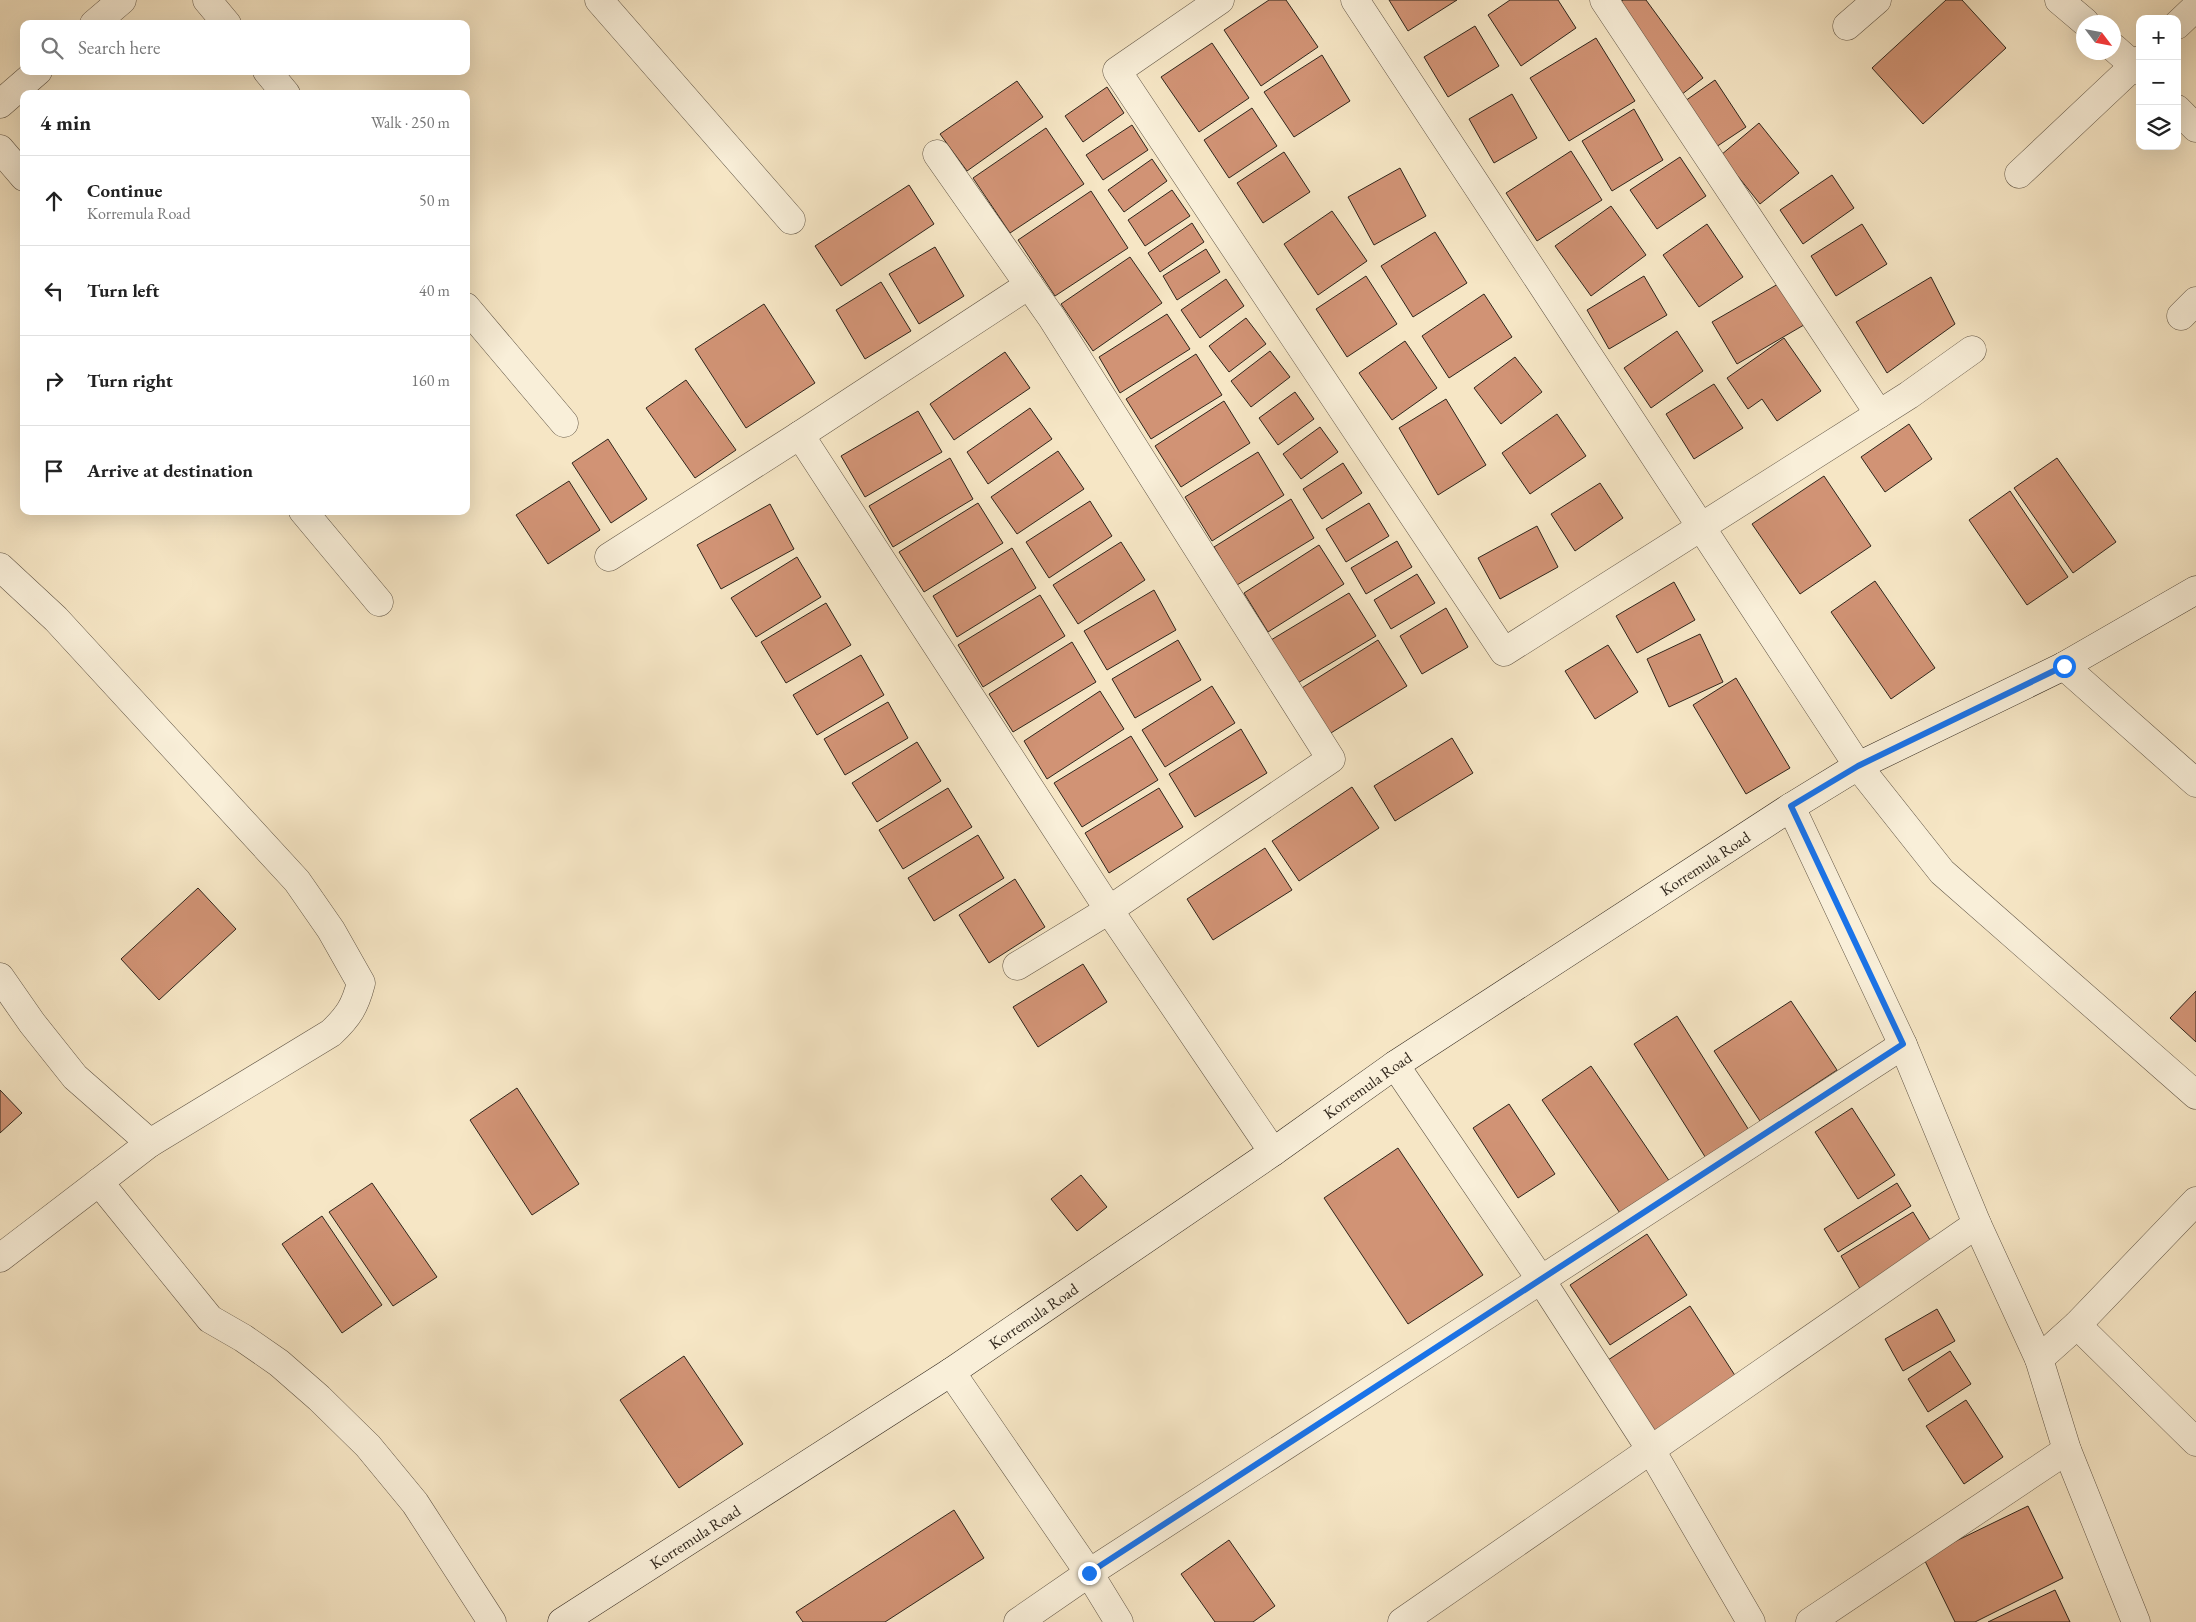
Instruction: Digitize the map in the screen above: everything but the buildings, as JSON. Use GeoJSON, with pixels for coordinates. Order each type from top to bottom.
{"type":"FeatureCollection","features":[{"type":"Feature","properties":{"kind":"street"},"geometry":{"type":"LineString","coordinates":[[99,20],[122,0]]}},
{"type":"Feature","properties":{"kind":"street"},"geometry":{"type":"LineString","coordinates":[[207,0],[224,20]]}},
{"type":"Feature","properties":{"kind":"street"},"geometry":{"type":"LineString","coordinates":[[599,0],[791,220]]}},
{"type":"Feature","properties":{"kind":"street"},"geometry":{"type":"LineString","coordinates":[[1220,0],[1117,71],[1504,652],[1701,525],[1879,414],[1972,350]]}},
{"type":"Feature","properties":{"kind":"street"},"geometry":{"type":"LineString","coordinates":[[1355,0],[1858,766],[1942,872],[2196,1095]]}},
{"type":"Feature","properties":{"kind":"street"},"geometry":{"type":"LineString","coordinates":[[1604,0],[1879,414]]}},
{"type":"Feature","properties":{"kind":"street"},"geometry":{"type":"LineString","coordinates":[[1847,26],[1878,0]]}},
{"type":"Feature","properties":{"kind":"street"},"geometry":{"type":"LineString","coordinates":[[2059,0],[2077,15]]}},
{"type":"Feature","properties":{"kind":"street"},"geometry":{"type":"LineString","coordinates":[[2181,21],[2196,8]]}},
{"type":"Feature","properties":{"kind":"street"},"geometry":{"type":"LineString","coordinates":[[2121,53],[2136,64]]}},
{"type":"Feature","properties":{"kind":"street"},"geometry":{"type":"LineString","coordinates":[[2019,174],[2136,68]]}},
{"type":"Feature","properties":{"kind":"street"},"geometry":{"type":"LineString","coordinates":[[0,104],[33,75]]}},
{"type":"Feature","properties":{"kind":"street"},"geometry":{"type":"LineString","coordinates":[[270,75],[283,90]]}},
{"type":"Feature","properties":{"kind":"street"},"geometry":{"type":"LineString","coordinates":[[2181,112],[2196,128]]}},
{"type":"Feature","properties":{"kind":"street"},"geometry":{"type":"LineString","coordinates":[[0,149],[20,172]]}},
{"type":"Feature","properties":{"kind":"street"},"geometry":{"type":"LineString","coordinates":[[937,154],[1052,318],[1331,759],[1109,910],[1017,966]]}},
{"type":"Feature","properties":{"kind":"street"},"geometry":{"type":"LineString","coordinates":[[609,556],[800,435],[1029,285]]}},
{"type":"Feature","properties":{"kind":"street"},"geometry":{"type":"LineString","coordinates":[[470,312],[564,423]]}},
{"type":"Feature","properties":{"kind":"street"},"geometry":{"type":"LineString","coordinates":[[800,435],[1109,910],[1273,1152]]}},
{"type":"Feature","properties":{"kind":"street"},"geometry":{"type":"LineString","coordinates":[[306,515],[380,602]]}},
{"type":"Feature","properties":{"kind":"street"},"geometry":{"type":"LineString","coordinates":[[0,567],[56,619],[297,881],[331,930],[361,983],[356,1001],[347,1018],[332,1033],[150,1143],[0,1258]]}},
{"type":"Feature","properties":{"kind":"street","name":"Korremula Road"},"geometry":{"type":"LineString","coordinates":[[562,1622],[951,1372],[1273,1152],[1395,1065],[1791,806],[1858,766],[2064,666],[2196,590]]}},
{"type":"Feature","properties":{"kind":"street"},"geometry":{"type":"LineString","coordinates":[[2064,666],[2196,783]]}},
{"type":"Feature","properties":{"kind":"street"},"geometry":{"type":"LineString","coordinates":[[1791,806],[1903,1044],[1977,1224],[2039,1358],[2067,1450],[2136,1622]]}},
{"type":"Feature","properties":{"kind":"street"},"geometry":{"type":"LineString","coordinates":[[0,977],[32,1023],[75,1077],[150,1143]]}},
{"type":"Feature","properties":{"kind":"street"},"geometry":{"type":"LineString","coordinates":[[1018,1622],[1089,1573],[1903,1044]]}},
{"type":"Feature","properties":{"kind":"street"},"geometry":{"type":"LineString","coordinates":[[1395,1065],[1541,1280],[1651,1450],[1750,1622]]}},
{"type":"Feature","properties":{"kind":"street"},"geometry":{"type":"LineString","coordinates":[[99,1182],[210,1319],[279,1362],[368,1446],[415,1503],[492,1622]]}},
{"type":"Feature","properties":{"kind":"street"},"geometry":{"type":"LineString","coordinates":[[2039,1358],[2077,1325],[2196,1201]]}},
{"type":"Feature","properties":{"kind":"street"},"geometry":{"type":"LineString","coordinates":[[1402,1622],[1977,1224]]}},
{"type":"Feature","properties":{"kind":"street"},"geometry":{"type":"LineString","coordinates":[[2077,1325],[2196,1442]]}},
{"type":"Feature","properties":{"kind":"street"},"geometry":{"type":"LineString","coordinates":[[951,1372],[1089,1573],[1119,1622]]}},
{"type":"Feature","properties":{"kind":"street"},"geometry":{"type":"LineString","coordinates":[[1810,1622],[2067,1450]]}},
{"type":"Feature","properties":{"kind":"route"},"geometry":{"type":"LineString","coordinates":[[1089,1573],[1903,1044],[1791,806],[1858,766],[2064,666]]}}]}
